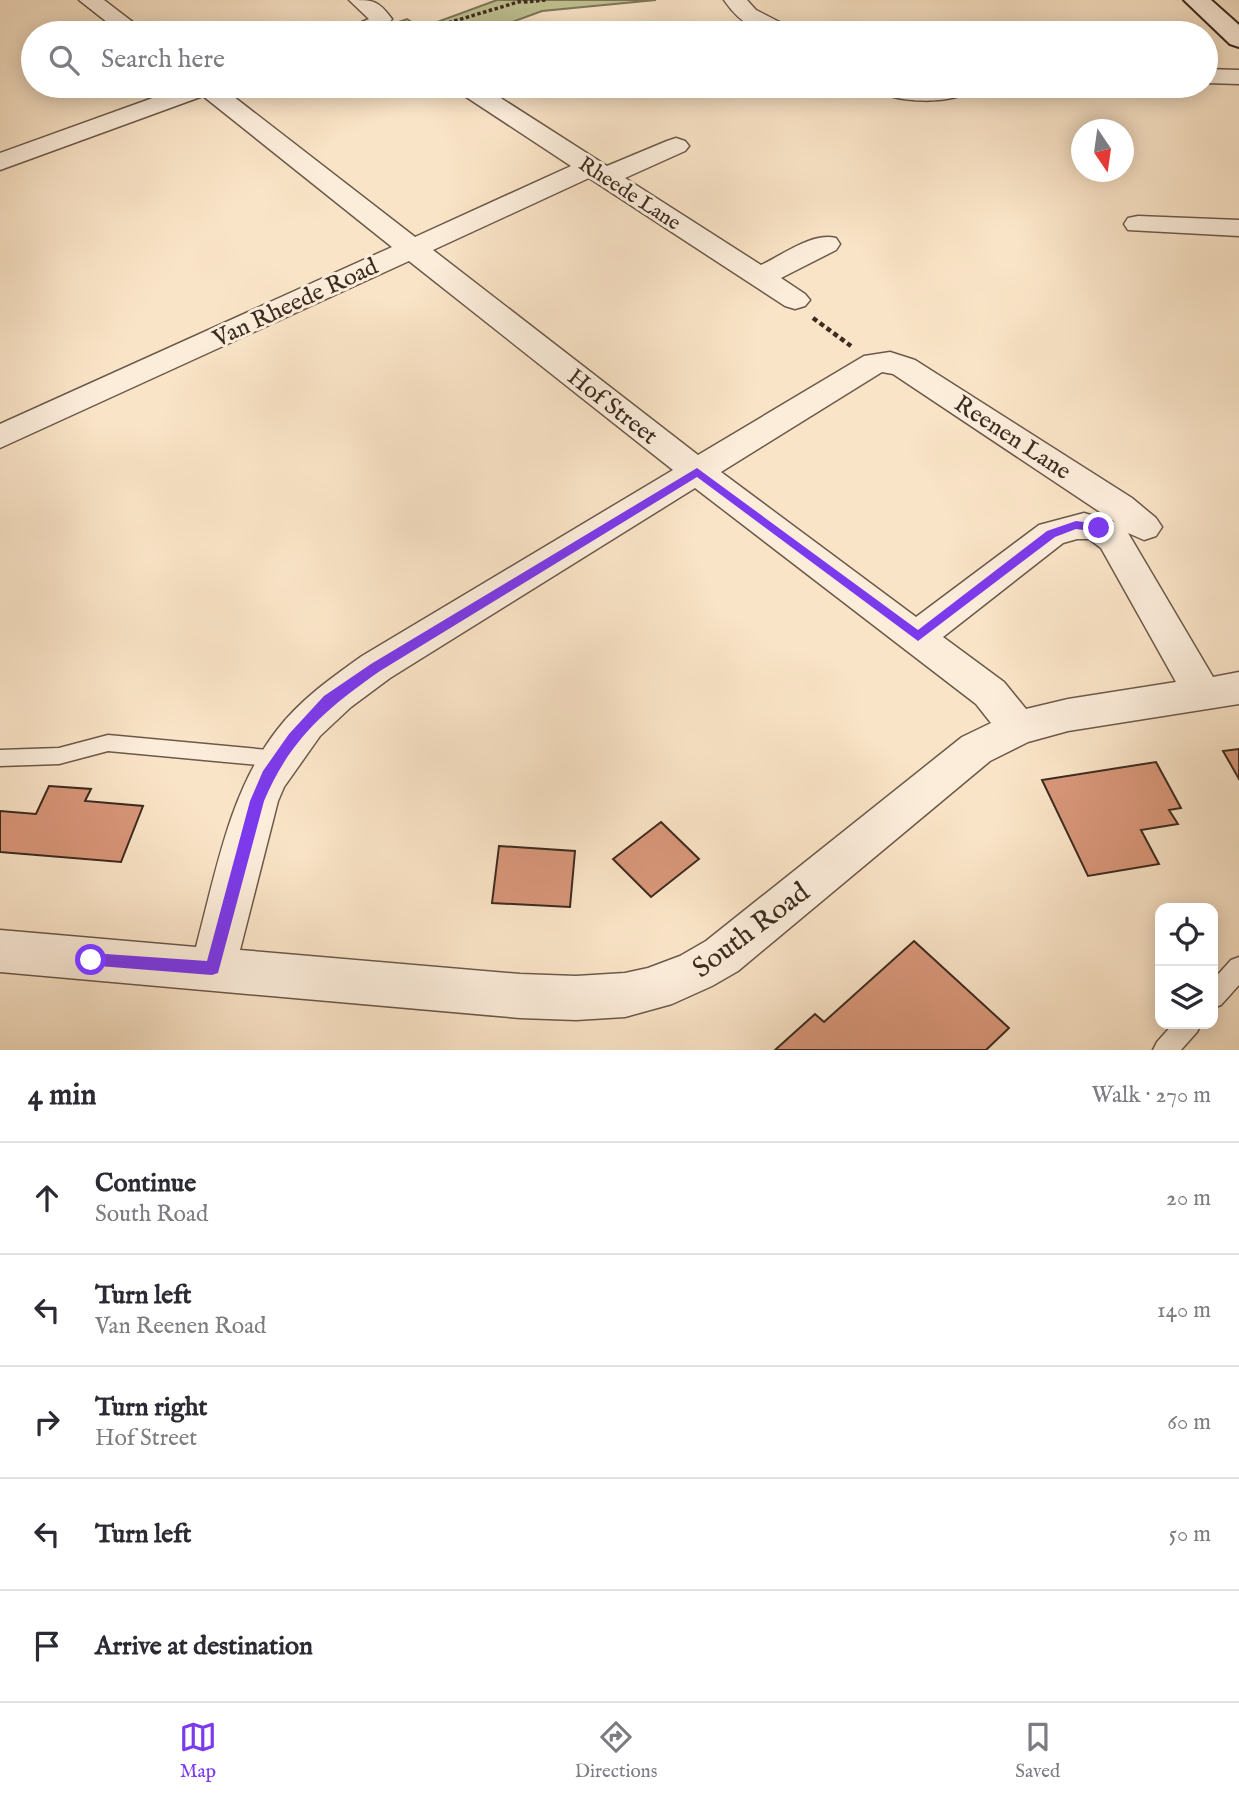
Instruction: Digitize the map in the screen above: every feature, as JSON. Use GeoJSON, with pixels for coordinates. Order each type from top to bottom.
{"type":"FeatureCollection","features":[{"type":"Feature","properties":{"kind":"street"},"geometry":{"type":"LineString","coordinates":[[90,0],[119,21]]}},
{"type":"Feature","properties":{"kind":"street"},"geometry":{"type":"LineString","coordinates":[[360,0],[380,17],[378,21]]}},
{"type":"Feature","properties":{"kind":"street"},"geometry":{"type":"LineString","coordinates":[[734,0],[748,15],[760,21]]}},
{"type":"Feature","properties":{"kind":"street"},"geometry":{"type":"LineString","coordinates":[[1196,0],[1239,39]]}},
{"type":"Feature","properties":{"kind":"street"},"geometry":{"type":"LineString","coordinates":[[1218,76],[1239,77]]}},
{"type":"Feature","properties":{"kind":"street"},"geometry":{"type":"LineString","coordinates":[[0,162],[173,98]]}},
{"type":"Feature","properties":{"kind":"street","name":"Hof Street"},"geometry":{"type":"LineString","coordinates":[[221,98],[697,472],[990,692],[1018,729]]}},
{"type":"Feature","properties":{"kind":"street","name":"Rheede Lane"},"geometry":{"type":"LineString","coordinates":[[484,98],[795,300]]}},
{"type":"Feature","properties":{"kind":"street","name":"Van Rheede Road"},"geometry":{"type":"LineString","coordinates":[[0,437],[411,249],[598,172],[676,146]]}},
{"type":"Feature","properties":{"kind":"street"},"geometry":{"type":"LineString","coordinates":[[1138,224],[1239,228]]}},
{"type":"Feature","properties":{"kind":"street"},"geometry":{"type":"LineString","coordinates":[[760,276],[826,244]]}},
{"type":"Feature","properties":{"kind":"street","name":"Reenen Lane"},"geometry":{"type":"LineString","coordinates":[[875,363],[890,362],[904,367],[1121,507],[1144,527]]}},
{"type":"Feature","properties":{"kind":"street"},"geometry":{"type":"LineString","coordinates":[[212,968],[257,801],[293,738],[338,693],[376,667],[875,363]]}},
{"type":"Feature","properties":{"kind":"street"},"geometry":{"type":"LineString","coordinates":[[918,636],[1051,534],[1087,524],[1099,528],[1114,539],[1221,692]]}},
{"type":"Feature","properties":{"kind":"street","name":"South Road"},"geometry":{"type":"LineString","coordinates":[[0,951],[591,1000],[649,991],[688,978],[722,956],[976,749],[1018,729],[1068,715],[1221,692]]}},
{"type":"Feature","properties":{"kind":"lane"},"geometry":{"type":"LineString","coordinates":[[0,758],[59,755],[108,743],[279,759]]}},
{"type":"Feature","properties":{"kind":"lane"},"geometry":{"type":"LineString","coordinates":[[1218,992],[1239,968]]}},
{"type":"Feature","properties":{"kind":"lane"},"geometry":{"type":"LineString","coordinates":[[1165,1050],[1184,1029]]}},
{"type":"Feature","properties":{"kind":"path"},"geometry":{"type":"LineString","coordinates":[[457,21],[524,1],[546,0]]}},
{"type":"Feature","properties":{"kind":"path"},"geometry":{"type":"LineString","coordinates":[[795,300],[817,321],[875,363]]}},
{"type":"Feature","properties":{"kind":"green space"},"geometry":{"type":"Polygon","coordinates":[[[497,0],[656,0],[542,11],[515,21],[440,21],[497,0]]]}},
{"type":"Feature","properties":{"kind":"building"},"geometry":{"type":"Polygon","coordinates":[[[1239,749],[1239,779],[1223,751],[1239,749]]]}},
{"type":"Feature","properties":{"kind":"building"},"geometry":{"type":"Polygon","coordinates":[[[1156,762],[1181,808],[1169,810],[1178,824],[1141,830],[1159,864],[1088,876],[1042,780],[1156,762]]]}},
{"type":"Feature","properties":{"kind":"building"},"geometry":{"type":"Polygon","coordinates":[[[49,786],[91,789],[85,801],[143,806],[121,862],[0,852],[0,811],[36,814],[49,786]]]}},
{"type":"Feature","properties":{"kind":"building"},"geometry":{"type":"Polygon","coordinates":[[[661,822],[699,859],[651,897],[613,859],[661,822]]]}},
{"type":"Feature","properties":{"kind":"building"},"geometry":{"type":"Polygon","coordinates":[[[499,846],[575,851],[570,907],[492,903],[499,846]]]}},
{"type":"Feature","properties":{"kind":"building"},"geometry":{"type":"Polygon","coordinates":[[[914,941],[1009,1028],[986,1050],[775,1050],[815,1014],[824,1022],[914,941]]]}},
{"type":"Feature","properties":{"kind":"route"},"geometry":{"type":"LineString","coordinates":[[91,960],[212,968],[257,801],[268,775],[293,738],[329,700],[376,667],[697,472],[918,636],[1051,534],[1076,525],[1087,524],[1099,528]]}}]}
